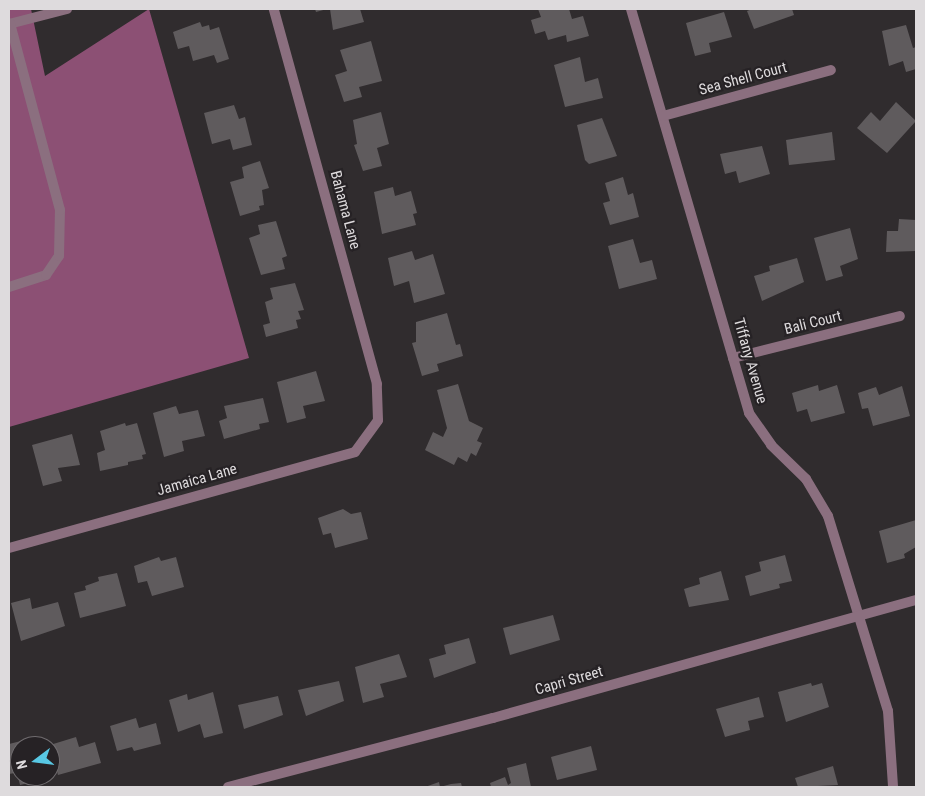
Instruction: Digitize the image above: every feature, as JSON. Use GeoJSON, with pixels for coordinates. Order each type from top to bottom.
{"type":"FeatureCollection","features":[{"type":"Feature","properties":{"kind":"street"},"geometry":{"type":"LineString","coordinates":[[9,287],[46,275],[59,256],[60,210],[9,24],[67,9]]}},
{"type":"Feature","properties":{"kind":"street","name":"Bahama Lane"},"geometry":{"type":"LineString","coordinates":[[274,9],[377,384],[378,420]]}},
{"type":"Feature","properties":{"kind":"street","name":"Tiffany Avenue"},"geometry":{"type":"LineString","coordinates":[[632,9],[749,413],[771,445],[806,479],[828,516],[888,711],[893,787]]}},
{"type":"Feature","properties":{"kind":"street","name":"Sea Shell Court"},"geometry":{"type":"LineString","coordinates":[[663,116],[831,70]]}},
{"type":"Feature","properties":{"kind":"street","name":"Bali Court"},"geometry":{"type":"LineString","coordinates":[[733,358],[900,316]]}},
{"type":"Feature","properties":{"kind":"street","name":"Jamaica Lane"},"geometry":{"type":"LineString","coordinates":[[9,548],[354,452],[378,420]]}},
{"type":"Feature","properties":{"kind":"street","name":"Capri Street"},"geometry":{"type":"LineString","coordinates":[[228,787],[494,718],[916,600]]}},
{"type":"Feature","properties":{"kind":"shaded area"},"geometry":{"type":"Polygon","coordinates":[[[9,9],[31,9],[45,76],[149,9],[249,358],[9,427],[9,9]]]}},
{"type":"Feature","properties":{"kind":"building"},"geometry":{"type":"Polygon","coordinates":[[[315,9],[327,9],[316,12],[315,9]]]}},
{"type":"Feature","properties":{"kind":"building"},"geometry":{"type":"Polygon","coordinates":[[[330,9],[360,9],[364,22],[333,30],[330,9]]]}},
{"type":"Feature","properties":{"kind":"building"},"geometry":{"type":"Polygon","coordinates":[[[538,9],[569,9],[572,19],[583,16],[589,36],[567,42],[566,35],[548,40],[545,31],[535,34],[531,20],[541,17],[538,9]]]}},
{"type":"Feature","properties":{"kind":"building"},"geometry":{"type":"Polygon","coordinates":[[[752,9],[792,9],[794,15],[754,29],[747,11],[752,9]]]}},
{"type":"Feature","properties":{"kind":"building"},"geometry":{"type":"Polygon","coordinates":[[[724,12],[732,37],[709,43],[711,52],[695,56],[686,23],[724,12]]]}},
{"type":"Feature","properties":{"kind":"building"},"geometry":{"type":"Polygon","coordinates":[[[200,22],[202,27],[209,25],[210,30],[219,27],[229,59],[217,63],[214,55],[193,61],[189,46],[178,49],[173,32],[200,22]]]}},
{"type":"Feature","properties":{"kind":"building"},"geometry":{"type":"Polygon","coordinates":[[[906,25],[913,48],[916,47],[916,69],[906,72],[903,61],[889,66],[882,31],[906,25]]]}},
{"type":"Feature","properties":{"kind":"building"},"geometry":{"type":"Polygon","coordinates":[[[371,41],[382,81],[359,87],[362,97],[344,102],[335,75],[347,71],[340,50],[371,41]]]}},
{"type":"Feature","properties":{"kind":"building"},"geometry":{"type":"Polygon","coordinates":[[[580,57],[585,82],[598,78],[603,98],[565,107],[554,65],[580,57]]]}},
{"type":"Feature","properties":{"kind":"building"},"geometry":{"type":"Polygon","coordinates":[[[896,102],[916,121],[887,153],[857,128],[871,112],[880,121],[896,102]]]}},
{"type":"Feature","properties":{"kind":"building"},"geometry":{"type":"Polygon","coordinates":[[[234,105],[239,119],[245,117],[252,145],[233,150],[230,139],[212,144],[204,113],[234,105]]]}},
{"type":"Feature","properties":{"kind":"building"},"geometry":{"type":"Polygon","coordinates":[[[381,112],[389,144],[377,148],[382,166],[363,171],[354,145],[357,144],[353,120],[381,112]]]}},
{"type":"Feature","properties":{"kind":"building"},"geometry":{"type":"Polygon","coordinates":[[[602,118],[617,156],[589,164],[585,160],[577,125],[602,118]]]}},
{"type":"Feature","properties":{"kind":"building"},"geometry":{"type":"Polygon","coordinates":[[[832,132],[835,160],[789,165],[786,140],[832,132]]]}},
{"type":"Feature","properties":{"kind":"building"},"geometry":{"type":"Polygon","coordinates":[[[762,146],[770,174],[739,183],[736,171],[725,174],[720,154],[762,146]]]}},
{"type":"Feature","properties":{"kind":"building"},"geometry":{"type":"Polygon","coordinates":[[[260,161],[269,188],[262,190],[264,205],[259,206],[260,210],[240,216],[230,182],[244,178],[242,167],[260,161]]]}},
{"type":"Feature","properties":{"kind":"building"},"geometry":{"type":"Polygon","coordinates":[[[623,177],[628,195],[633,193],[639,217],[610,225],[603,203],[610,201],[605,183],[623,177]]]}},
{"type":"Feature","properties":{"kind":"building"},"geometry":{"type":"Polygon","coordinates":[[[393,187],[395,196],[411,191],[417,213],[413,214],[416,225],[382,234],[374,192],[393,187]]]}},
{"type":"Feature","properties":{"kind":"building"},"geometry":{"type":"Polygon","coordinates":[[[899,219],[916,220],[916,251],[886,252],[887,231],[898,231],[899,219]]]}},
{"type":"Feature","properties":{"kind":"building"},"geometry":{"type":"Polygon","coordinates":[[[276,221],[287,256],[282,258],[285,269],[261,275],[249,238],[260,234],[258,225],[276,221]]]}},
{"type":"Feature","properties":{"kind":"building"},"geometry":{"type":"Polygon","coordinates":[[[850,228],[858,259],[840,266],[843,276],[826,281],[814,238],[850,228]]]}},
{"type":"Feature","properties":{"kind":"building"},"geometry":{"type":"Polygon","coordinates":[[[633,239],[640,263],[652,260],[657,279],[619,289],[608,246],[633,239]]]}},
{"type":"Feature","properties":{"kind":"building"},"geometry":{"type":"Polygon","coordinates":[[[412,251],[415,260],[433,254],[445,294],[414,303],[409,281],[394,286],[388,258],[412,251]]]}},
{"type":"Feature","properties":{"kind":"building"},"geometry":{"type":"Polygon","coordinates":[[[797,258],[804,282],[762,301],[754,276],[770,271],[769,266],[797,258]]]}},
{"type":"Feature","properties":{"kind":"building"},"geometry":{"type":"Polygon","coordinates":[[[295,283],[304,310],[298,311],[301,319],[296,320],[298,328],[266,337],[263,325],[270,323],[265,302],[273,299],[270,288],[295,283]]]}},
{"type":"Feature","properties":{"kind":"building"},"geometry":{"type":"Polygon","coordinates":[[[447,313],[456,345],[460,344],[463,356],[437,364],[439,371],[422,376],[412,343],[416,342],[416,322],[447,313]]]}},
{"type":"Feature","properties":{"kind":"building"},"geometry":{"type":"Polygon","coordinates":[[[316,371],[325,401],[303,406],[306,418],[287,423],[277,382],[316,371]]]}},
{"type":"Feature","properties":{"kind":"building"},"geometry":{"type":"Polygon","coordinates":[[[458,384],[469,421],[483,428],[477,441],[482,443],[476,456],[471,453],[467,462],[458,457],[454,465],[425,450],[433,432],[443,437],[447,428],[437,390],[458,384]]]}},
{"type":"Feature","properties":{"kind":"building"},"geometry":{"type":"Polygon","coordinates":[[[818,385],[819,391],[837,385],[845,413],[811,422],[807,409],[797,412],[792,393],[818,385]]]}},
{"type":"Feature","properties":{"kind":"building"},"geometry":{"type":"Polygon","coordinates":[[[902,386],[910,416],[873,426],[868,408],[862,409],[858,393],[876,387],[879,395],[902,386]]]}},
{"type":"Feature","properties":{"kind":"building"},"geometry":{"type":"Polygon","coordinates":[[[263,398],[269,422],[259,424],[260,429],[224,439],[219,421],[227,418],[224,406],[263,398]]]}},
{"type":"Feature","properties":{"kind":"building"},"geometry":{"type":"Polygon","coordinates":[[[176,406],[179,414],[198,410],[205,436],[182,441],[184,451],[164,457],[153,413],[176,406]]]}},
{"type":"Feature","properties":{"kind":"building"},"geometry":{"type":"Polygon","coordinates":[[[125,423],[126,426],[137,423],[146,454],[142,455],[143,459],[128,462],[128,465],[100,471],[97,453],[105,450],[100,431],[125,423]]]}},
{"type":"Feature","properties":{"kind":"building"},"geometry":{"type":"Polygon","coordinates":[[[72,434],[80,465],[58,468],[62,481],[43,486],[32,445],[72,434]]]}},
{"type":"Feature","properties":{"kind":"building"},"geometry":{"type":"Polygon","coordinates":[[[343,509],[351,514],[361,512],[368,539],[335,548],[331,533],[323,535],[318,518],[343,509]]]}},
{"type":"Feature","properties":{"kind":"building"},"geometry":{"type":"Polygon","coordinates":[[[916,520],[916,547],[904,554],[905,558],[887,563],[879,531],[916,520]]]}},
{"type":"Feature","properties":{"kind":"building"},"geometry":{"type":"Polygon","coordinates":[[[785,555],[792,581],[779,584],[780,588],[750,596],[745,576],[761,571],[759,562],[785,555]]]}},
{"type":"Feature","properties":{"kind":"building"},"geometry":{"type":"Polygon","coordinates":[[[159,557],[161,561],[176,557],[184,587],[152,596],[147,581],[138,583],[134,566],[159,557]]]}},
{"type":"Feature","properties":{"kind":"building"},"geometry":{"type":"Polygon","coordinates":[[[721,571],[729,600],[689,607],[684,589],[700,584],[699,578],[721,571]]]}},
{"type":"Feature","properties":{"kind":"building"},"geometry":{"type":"Polygon","coordinates":[[[117,573],[126,606],[80,618],[74,593],[86,590],[85,586],[99,581],[98,577],[117,573]]]}},
{"type":"Feature","properties":{"kind":"building"},"geometry":{"type":"Polygon","coordinates":[[[30,598],[32,609],[58,602],[65,626],[21,641],[11,603],[30,598]]]}},
{"type":"Feature","properties":{"kind":"building"},"geometry":{"type":"Polygon","coordinates":[[[553,615],[560,640],[510,655],[503,628],[553,615]]]}},
{"type":"Feature","properties":{"kind":"building"},"geometry":{"type":"Polygon","coordinates":[[[469,638],[476,663],[434,678],[429,659],[446,654],[444,645],[469,638]]]}},
{"type":"Feature","properties":{"kind":"building"},"geometry":{"type":"Polygon","coordinates":[[[399,654],[407,677],[380,684],[384,697],[363,703],[355,667],[399,654]]]}},
{"type":"Feature","properties":{"kind":"building"},"geometry":{"type":"Polygon","coordinates":[[[339,681],[344,701],[306,716],[298,690],[339,681]]]}},
{"type":"Feature","properties":{"kind":"building"},"geometry":{"type":"Polygon","coordinates":[[[811,683],[812,686],[822,683],[829,707],[786,722],[778,692],[811,683]]]}},
{"type":"Feature","properties":{"kind":"building"},"geometry":{"type":"Polygon","coordinates":[[[213,692],[223,733],[204,738],[200,724],[178,732],[169,700],[187,694],[188,700],[213,692]]]}},
{"type":"Feature","properties":{"kind":"building"},"geometry":{"type":"Polygon","coordinates":[[[278,696],[283,715],[244,729],[238,705],[278,696]]]}},
{"type":"Feature","properties":{"kind":"building"},"geometry":{"type":"Polygon","coordinates":[[[759,697],[764,717],[748,721],[750,730],[725,737],[716,709],[759,697]]]}},
{"type":"Feature","properties":{"kind":"building"},"geometry":{"type":"Polygon","coordinates":[[[136,718],[139,728],[156,723],[161,744],[134,751],[132,747],[117,751],[110,726],[136,718]]]}},
{"type":"Feature","properties":{"kind":"building"},"geometry":{"type":"Polygon","coordinates":[[[76,737],[79,747],[95,742],[101,763],[60,774],[60,742],[76,737]]]}},
{"type":"Feature","properties":{"kind":"building"},"geometry":{"type":"Polygon","coordinates":[[[9,744],[10,744],[9,774],[9,744]]]}},
{"type":"Feature","properties":{"kind":"building"},"geometry":{"type":"Polygon","coordinates":[[[591,746],[597,770],[557,780],[551,757],[591,746]]]}},
{"type":"Feature","properties":{"kind":"building"},"geometry":{"type":"Polygon","coordinates":[[[526,763],[531,787],[491,787],[490,783],[505,777],[508,785],[511,783],[507,768],[526,763]]]}},
{"type":"Feature","properties":{"kind":"building"},"geometry":{"type":"Polygon","coordinates":[[[833,766],[838,785],[798,787],[795,778],[833,766]]]}},
{"type":"Feature","properties":{"kind":"building"},"geometry":{"type":"Polygon","coordinates":[[[439,782],[440,787],[425,787],[439,782]]]}},
{"type":"Feature","properties":{"kind":"building"},"geometry":{"type":"Polygon","coordinates":[[[461,783],[462,787],[440,787],[451,784],[461,783]]]}}]}
